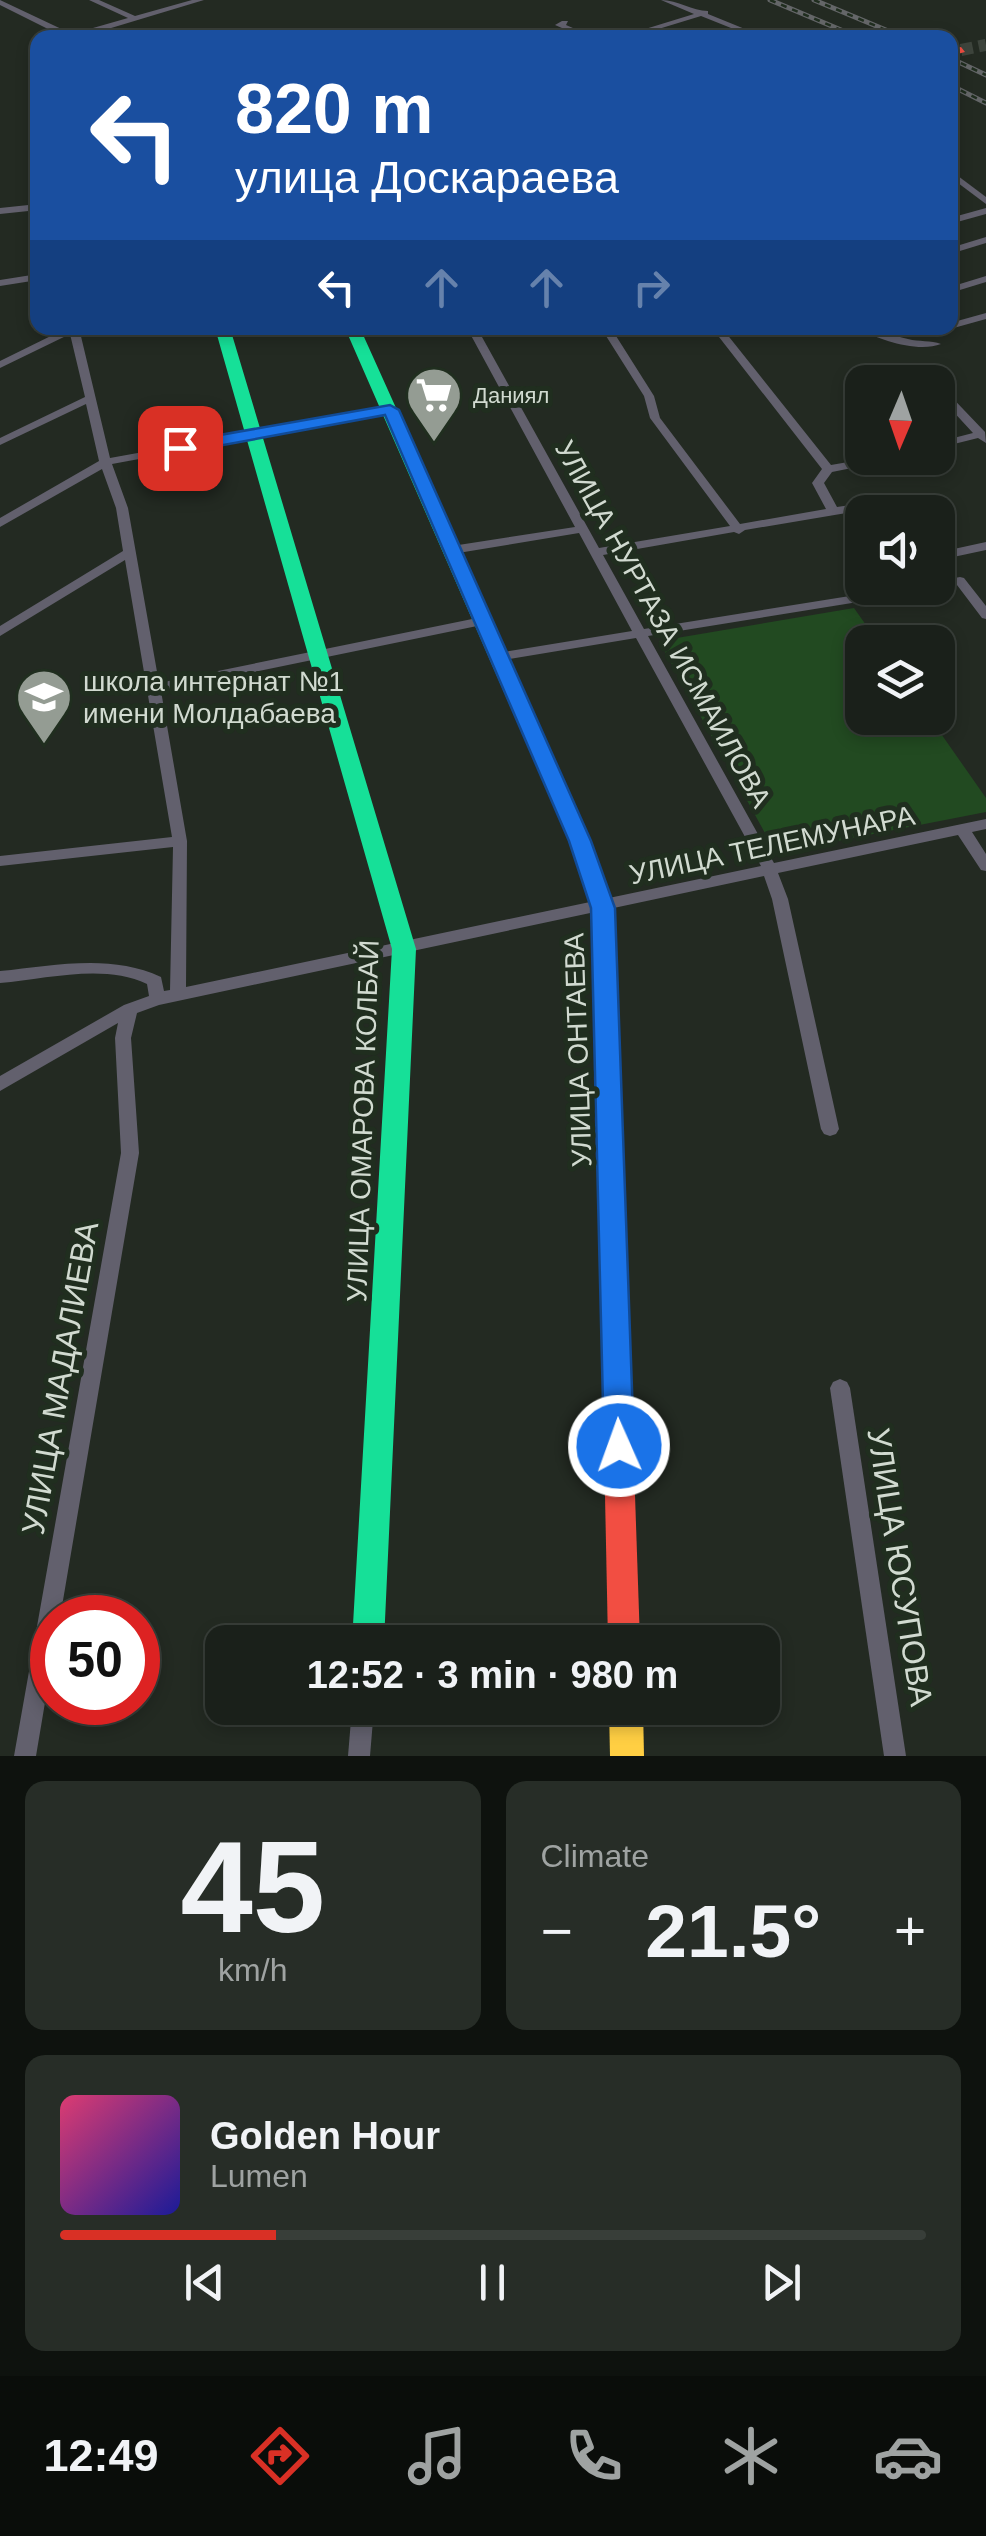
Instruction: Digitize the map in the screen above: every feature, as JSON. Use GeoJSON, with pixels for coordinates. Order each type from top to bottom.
{"type":"FeatureCollection","features":[{"type":"Feature","properties":{"kind":"main road","name":"УЛИЦА ОМАРОВА КОЛБАЙ"},"geometry":{"type":"LineString","coordinates":[[224,335],[404,949],[369,1625]]}},
{"type":"Feature","properties":{"kind":"main road","name":"УЛИЦА ОНТАЕВА"},"geometry":{"type":"LineString","coordinates":[[355,335],[580,841],[603,908],[624,1625]]}},
{"type":"Feature","properties":{"kind":"main road"},"geometry":{"type":"LineString","coordinates":[[626,1725],[627,1756]]}},
{"type":"Feature","properties":{"kind":"street"},"geometry":{"type":"LineString","coordinates":[[94,0],[135,19]]}},
{"type":"Feature","properties":{"kind":"street"},"geometry":{"type":"LineString","coordinates":[[96,30],[200,0]]}},
{"type":"Feature","properties":{"kind":"street"},"geometry":{"type":"LineString","coordinates":[[665,0],[745,30]]}},
{"type":"Feature","properties":{"kind":"street"},"geometry":{"type":"LineString","coordinates":[[0,2],[57,30]]}},
{"type":"Feature","properties":{"kind":"street"},"geometry":{"type":"LineString","coordinates":[[647,30],[705,13]]}},
{"type":"Feature","properties":{"kind":"street"},"geometry":{"type":"LineString","coordinates":[[565,23],[559,25],[572,30]]}},
{"type":"Feature","properties":{"kind":"street"},"geometry":{"type":"LineString","coordinates":[[958,180],[986,202]]}},
{"type":"Feature","properties":{"kind":"street"},"geometry":{"type":"LineString","coordinates":[[0,211],[30,208]]}},
{"type":"Feature","properties":{"kind":"street"},"geometry":{"type":"LineString","coordinates":[[958,219],[986,211]]}},
{"type":"Feature","properties":{"kind":"street"},"geometry":{"type":"LineString","coordinates":[[967,217],[986,227]]}},
{"type":"Feature","properties":{"kind":"street"},"geometry":{"type":"LineString","coordinates":[[958,249],[985,242]]}},
{"type":"Feature","properties":{"kind":"street"},"geometry":{"type":"LineString","coordinates":[[0,282],[30,278]]}},
{"type":"Feature","properties":{"kind":"street"},"geometry":{"type":"LineString","coordinates":[[958,288],[986,279]]}},
{"type":"Feature","properties":{"kind":"street"},"geometry":{"type":"LineString","coordinates":[[958,324],[986,316]]}},
{"type":"Feature","properties":{"kind":"street"},"geometry":{"type":"LineString","coordinates":[[0,365],[60,335]]}},
{"type":"Feature","properties":{"kind":"street"},"geometry":{"type":"LineString","coordinates":[[75,335],[89,399],[122,508],[180,841],[178,994]]}},
{"type":"Feature","properties":{"kind":"street","name":"УЛИЦА НУРТАЗА ИСМАИЛОВА"},"geometry":{"type":"LineString","coordinates":[[476,335],[769,868],[780,899],[830,1129]]}},
{"type":"Feature","properties":{"kind":"street"},"geometry":{"type":"LineString","coordinates":[[611,335],[650,396],[655,418],[739,530]]}},
{"type":"Feature","properties":{"kind":"street"},"geometry":{"type":"LineString","coordinates":[[723,335],[828,469]]}},
{"type":"Feature","properties":{"kind":"street"},"geometry":{"type":"LineString","coordinates":[[886,335],[936,344]]}},
{"type":"Feature","properties":{"kind":"street"},"geometry":{"type":"LineString","coordinates":[[0,442],[89,399]]}},
{"type":"Feature","properties":{"kind":"street"},"geometry":{"type":"LineString","coordinates":[[955,407],[984,437]]}},
{"type":"Feature","properties":{"kind":"street"},"geometry":{"type":"LineString","coordinates":[[0,523],[106,462],[390,410]]}},
{"type":"Feature","properties":{"kind":"street"},"geometry":{"type":"LineString","coordinates":[[955,443],[984,437]]}},
{"type":"Feature","properties":{"kind":"street"},"geometry":{"type":"LineString","coordinates":[[834,512],[818,483],[828,469],[845,466]]}},
{"type":"Feature","properties":{"kind":"street"},"geometry":{"type":"LineString","coordinates":[[598,552],[845,510]]}},
{"type":"Feature","properties":{"kind":"street"},"geometry":{"type":"LineString","coordinates":[[452,550],[583,529]]}},
{"type":"Feature","properties":{"kind":"street"},"geometry":{"type":"LineString","coordinates":[[955,549],[986,546]]}},
{"type":"Feature","properties":{"kind":"street"},"geometry":{"type":"LineString","coordinates":[[0,632],[130,552]]}},
{"type":"Feature","properties":{"kind":"street"},"geometry":{"type":"LineString","coordinates":[[955,573],[986,616]]}},
{"type":"Feature","properties":{"kind":"street"},"geometry":{"type":"LineString","coordinates":[[955,582],[960,581]]}},
{"type":"Feature","properties":{"kind":"street"},"geometry":{"type":"LineString","coordinates":[[497,657],[845,600]]}},
{"type":"Feature","properties":{"kind":"street"},"geometry":{"type":"LineString","coordinates":[[155,688],[482,621]]}},
{"type":"Feature","properties":{"kind":"street","name":"УЛИЦА ТЕЛЕМУНАРА"},"geometry":{"type":"LineString","coordinates":[[0,1084],[130,1009],[156,999],[603,908],[769,868],[986,824]]}},
{"type":"Feature","properties":{"kind":"street"},"geometry":{"type":"LineString","coordinates":[[962,830],[986,866]]}},
{"type":"Feature","properties":{"kind":"street"},"geometry":{"type":"LineString","coordinates":[[0,861],[180,841]]}},
{"type":"Feature","properties":{"kind":"street"},"geometry":{"type":"LineString","coordinates":[[0,976],[117,969],[141,972],[155,982],[156,999]]}},
{"type":"Feature","properties":{"kind":"street","name":"УЛИЦА МАДАЛИЕВА"},"geometry":{"type":"LineString","coordinates":[[25,1756],[130,1153],[123,1038],[130,1009]]}},
{"type":"Feature","properties":{"kind":"street","name":"УЛИЦА ЮСУПОВА"},"geometry":{"type":"LineString","coordinates":[[840,1388],[896,1756]]}},
{"type":"Feature","properties":{"kind":"street"},"geometry":{"type":"LineString","coordinates":[[359,1756],[362,1725]]}},
{"type":"Feature","properties":{"kind":"green space"},"geometry":{"type":"Polygon","coordinates":[[[854,608],[866,625],[845,625],[845,735],[942,735],[986,798],[986,812],[776,853],[659,641],[854,608]]]}},
{"type":"Feature","properties":{"kind":"tunnel"},"geometry":{"type":"LineString","coordinates":[[961,50],[986,45]]}},
{"type":"Feature","properties":{"kind":"railway"},"geometry":{"type":"LineString","coordinates":[[770,0],[841,30]]}},
{"type":"Feature","properties":{"kind":"railway"},"geometry":{"type":"LineString","coordinates":[[814,0],[886,30]]}},
{"type":"Feature","properties":{"kind":"railway"},"geometry":{"type":"LineString","coordinates":[[958,62],[986,75]]}},
{"type":"Feature","properties":{"kind":"railway"},"geometry":{"type":"LineString","coordinates":[[958,89],[986,103]]}},
{"type":"Feature","properties":{"kind":"traffic: fast"},"geometry":{"type":"LineString","coordinates":[[224,335],[404,949],[369,1625]]}},
{"type":"Feature","properties":{"kind":"traffic: fast"},"geometry":{"type":"LineString","coordinates":[[355,335],[580,841],[603,908],[616,1348]]}},
{"type":"Feature","properties":{"kind":"traffic: slow"},"geometry":{"type":"LineString","coordinates":[[626,1725],[627,1756]]}},
{"type":"Feature","properties":{"kind":"traffic: jam"},"geometry":{"type":"LineString","coordinates":[[616,1348],[624,1625]]}},
{"type":"Feature","properties":{"kind":"place","name":"Даниял"},"geometry":{"type":"Point","coordinates":[434,444]}},
{"type":"Feature","properties":{"kind":"place","name":"школа интернат №1 имени Молдабаева"},"geometry":{"type":"Point","coordinates":[44,746]}},
{"type":"Feature","properties":{"kind":"route"},"geometry":{"type":"LineString","coordinates":[[180,448],[390,410],[452,550],[580,841],[603,908],[619,1446]]}}]}
